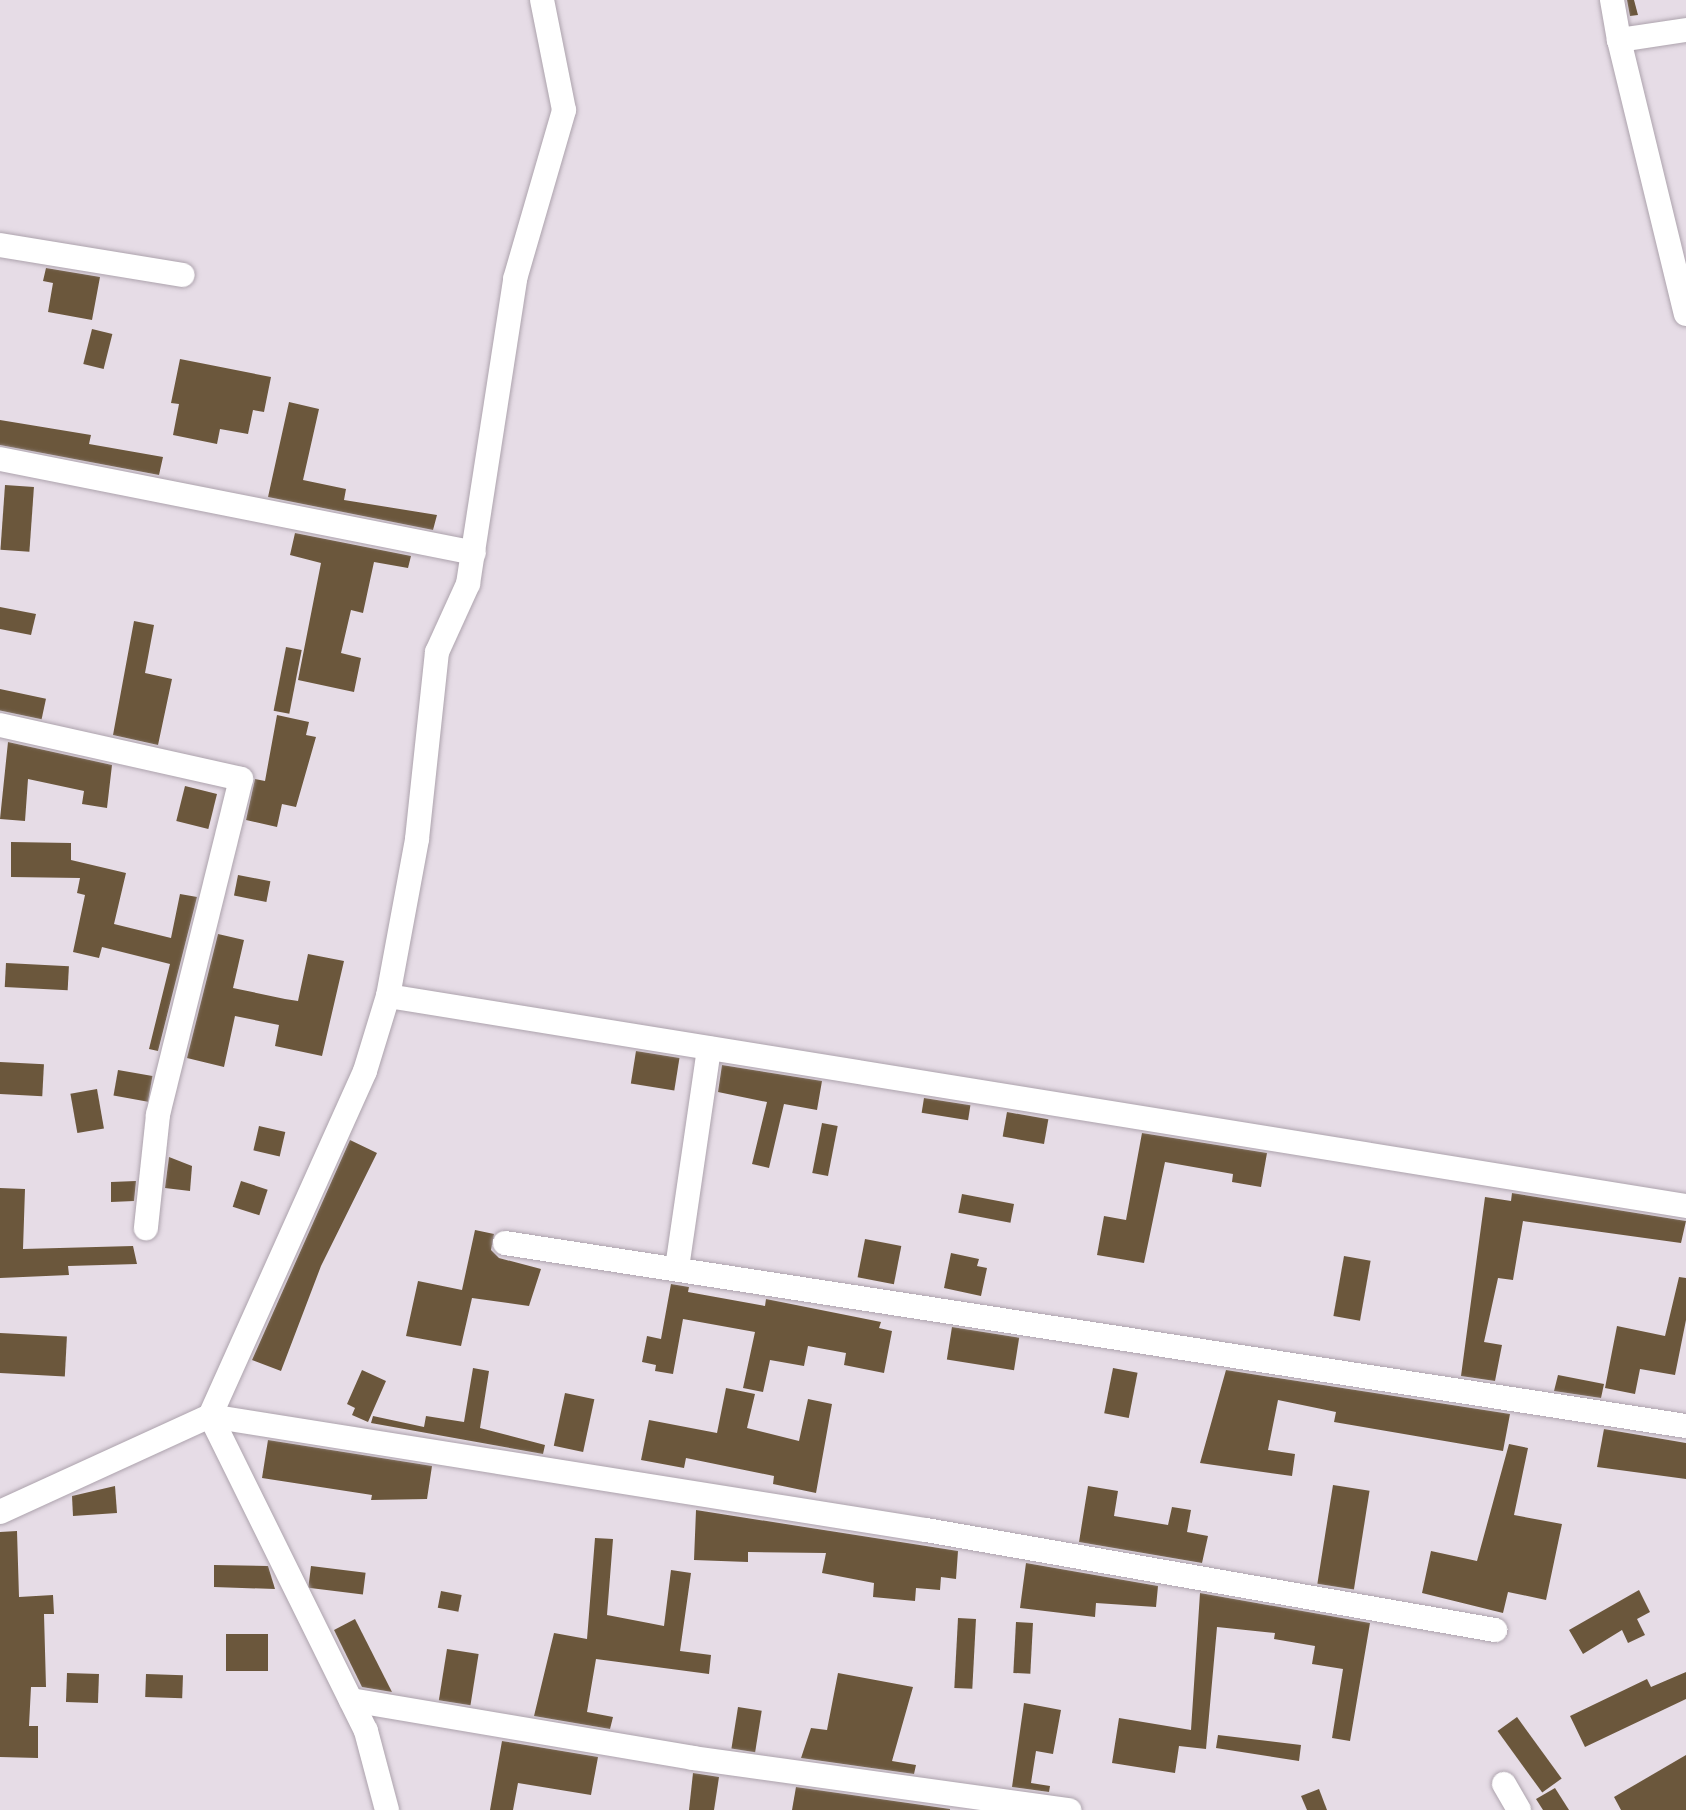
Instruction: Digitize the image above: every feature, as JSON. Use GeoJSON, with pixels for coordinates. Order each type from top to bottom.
{"type":"FeatureCollection","features":[{"type":"Feature","properties":{"kind":"lane"},"geometry":{"type":"LineString","coordinates":[[210,1416],[365,1071],[388,996],[417,839],[437,652],[468,584],[515,279],[564,110],[542,0]]}},
{"type":"Feature","properties":{"kind":"lane"},"geometry":{"type":"LineString","coordinates":[[1612,0],[1619,40],[1677,223],[1686,314]]}},
{"type":"Feature","properties":{"kind":"lane"},"geometry":{"type":"LineString","coordinates":[[1619,40],[1686,30]]}},
{"type":"Feature","properties":{"kind":"lane"},"geometry":{"type":"LineString","coordinates":[[0,245],[183,275]]}},
{"type":"Feature","properties":{"kind":"lane"},"geometry":{"type":"LineString","coordinates":[[0,459],[474,554]]}},
{"type":"Feature","properties":{"kind":"lane"},"geometry":{"type":"LineString","coordinates":[[0,725],[241,779],[158,1115],[146,1228]]}},
{"type":"Feature","properties":{"kind":"lane"},"geometry":{"type":"LineString","coordinates":[[388,996],[1686,1206]]}},
{"type":"Feature","properties":{"kind":"lane"},"geometry":{"type":"LineString","coordinates":[[677,1268],[709,1048]]}},
{"type":"Feature","properties":{"kind":"lane"},"geometry":{"type":"LineString","coordinates":[[505,1242],[1686,1426]]}},
{"type":"Feature","properties":{"kind":"lane"},"geometry":{"type":"LineString","coordinates":[[210,1416],[351,1700],[387,1810]]}},
{"type":"Feature","properties":{"kind":"lane"},"geometry":{"type":"LineString","coordinates":[[0,1512],[210,1416],[926,1530],[1495,1630]]}},
{"type":"Feature","properties":{"kind":"lane"},"geometry":{"type":"LineString","coordinates":[[351,1700],[693,1758],[1069,1810]]}},
{"type":"Feature","properties":{"kind":"lane"},"geometry":{"type":"LineString","coordinates":[[1504,1784],[1519,1810]]}},
{"type":"Feature","properties":{"kind":"building"},"geometry":{"type":"Polygon","coordinates":[[[1627,0],[1634,0],[1638,15],[1630,16],[1627,0]]]}},
{"type":"Feature","properties":{"kind":"building"},"geometry":{"type":"Polygon","coordinates":[[[46,268],[100,277],[92,320],[48,312],[53,283],[43,281],[46,268]]]}},
{"type":"Feature","properties":{"kind":"building"},"geometry":{"type":"Polygon","coordinates":[[[92,329],[112,334],[104,369],[83,364],[92,329]]]}},
{"type":"Feature","properties":{"kind":"building"},"geometry":{"type":"Polygon","coordinates":[[[180,359],[271,377],[264,412],[253,410],[248,434],[220,429],[217,444],[173,435],[179,404],[171,403],[180,359]]]}},
{"type":"Feature","properties":{"kind":"building"},"geometry":{"type":"Polygon","coordinates":[[[289,402],[319,409],[303,480],[346,489],[344,500],[437,515],[433,530],[268,497],[289,402]]]}},
{"type":"Feature","properties":{"kind":"building"},"geometry":{"type":"Polygon","coordinates":[[[0,420],[91,435],[89,444],[163,457],[159,475],[0,445],[0,420]]]}},
{"type":"Feature","properties":{"kind":"building"},"geometry":{"type":"Polygon","coordinates":[[[5,485],[34,487],[29,552],[0,550],[5,485]]]}},
{"type":"Feature","properties":{"kind":"building"},"geometry":{"type":"Polygon","coordinates":[[[295,533],[411,556],[408,568],[374,562],[363,613],[351,610],[341,653],[361,658],[354,692],[298,680],[321,563],[290,555],[295,533]]]}},
{"type":"Feature","properties":{"kind":"building"},"geometry":{"type":"Polygon","coordinates":[[[0,607],[36,614],[31,635],[0,629],[0,607]]]}},
{"type":"Feature","properties":{"kind":"building"},"geometry":{"type":"Polygon","coordinates":[[[134,621],[154,625],[145,673],[172,679],[158,745],[113,735],[134,621]]]}},
{"type":"Feature","properties":{"kind":"building"},"geometry":{"type":"Polygon","coordinates":[[[286,647],[302,650],[289,714],[274,711],[286,647]]]}},
{"type":"Feature","properties":{"kind":"building"},"geometry":{"type":"Polygon","coordinates":[[[0,689],[46,699],[42,719],[0,710],[0,689]]]}},
{"type":"Feature","properties":{"kind":"building"},"geometry":{"type":"Polygon","coordinates":[[[277,715],[309,722],[306,735],[316,737],[296,807],[282,804],[277,827],[246,820],[255,779],[265,781],[277,715]]]}},
{"type":"Feature","properties":{"kind":"building"},"geometry":{"type":"Polygon","coordinates":[[[8,742],[112,765],[107,808],[82,804],[84,791],[28,779],[25,821],[0,819],[8,742]]]}},
{"type":"Feature","properties":{"kind":"building"},"geometry":{"type":"Polygon","coordinates":[[[185,786],[217,794],[208,829],[176,821],[185,786]]]}},
{"type":"Feature","properties":{"kind":"building"},"geometry":{"type":"Polygon","coordinates":[[[11,842],[71,843],[71,860],[126,873],[114,924],[171,938],[180,894],[197,897],[158,1051],[149,1049],[170,964],[102,947],[99,958],[73,952],[85,895],[77,893],[80,878],[11,877],[11,842]]]}},
{"type":"Feature","properties":{"kind":"building"},"geometry":{"type":"Polygon","coordinates":[[[238,875],[270,881],[266,902],[234,896],[238,875]]]}},
{"type":"Feature","properties":{"kind":"building"},"geometry":{"type":"Polygon","coordinates":[[[218,934],[244,940],[233,988],[298,1001],[308,954],[344,961],[322,1056],[275,1046],[279,1025],[235,1016],[224,1067],[187,1058],[218,934]]]}},
{"type":"Feature","properties":{"kind":"building"},"geometry":{"type":"Polygon","coordinates":[[[6,963],[69,966],[68,990],[5,987],[6,963]]]}},
{"type":"Feature","properties":{"kind":"building"},"geometry":{"type":"Polygon","coordinates":[[[636,1051],[679,1058],[674,1090],[631,1084],[636,1051]]]}},
{"type":"Feature","properties":{"kind":"building"},"geometry":{"type":"Polygon","coordinates":[[[0,1062],[44,1064],[42,1096],[0,1094],[0,1062]]]}},
{"type":"Feature","properties":{"kind":"building"},"geometry":{"type":"Polygon","coordinates":[[[722,1065],[822,1081],[817,1110],[784,1104],[769,1168],[752,1164],[767,1102],[718,1092],[722,1065]]]}},
{"type":"Feature","properties":{"kind":"building"},"geometry":{"type":"Polygon","coordinates":[[[118,1070],[152,1076],[148,1102],[113,1096],[118,1070]]]}},
{"type":"Feature","properties":{"kind":"building"},"geometry":{"type":"Polygon","coordinates":[[[97,1089],[104,1128],[77,1133],[70,1094],[97,1089]]]}},
{"type":"Feature","properties":{"kind":"building"},"geometry":{"type":"Polygon","coordinates":[[[924,1098],[970,1105],[968,1120],[922,1113],[924,1098]]]}},
{"type":"Feature","properties":{"kind":"building"},"geometry":{"type":"Polygon","coordinates":[[[1007,1112],[1048,1119],[1044,1144],[1003,1137],[1007,1112]]]}},
{"type":"Feature","properties":{"kind":"building"},"geometry":{"type":"Polygon","coordinates":[[[822,1123],[838,1126],[828,1176],[812,1173],[822,1123]]]}},
{"type":"Feature","properties":{"kind":"building"},"geometry":{"type":"Polygon","coordinates":[[[259,1126],[285,1132],[280,1156],[253,1150],[259,1126]]]}},
{"type":"Feature","properties":{"kind":"building"},"geometry":{"type":"Polygon","coordinates":[[[1142,1133],[1267,1153],[1261,1187],[1232,1182],[1233,1174],[1165,1162],[1144,1263],[1097,1255],[1104,1216],[1126,1220],[1142,1133]]]}},
{"type":"Feature","properties":{"kind":"building"},"geometry":{"type":"Polygon","coordinates":[[[350,1140],[377,1153],[321,1266],[281,1371],[252,1360],[350,1140]]]}},
{"type":"Feature","properties":{"kind":"building"},"geometry":{"type":"Polygon","coordinates":[[[169,1157],[192,1166],[190,1191],[165,1188],[169,1157]]]}},
{"type":"Feature","properties":{"kind":"building"},"geometry":{"type":"Polygon","coordinates":[[[136,1181],[134,1201],[111,1202],[111,1182],[136,1181]]]}},
{"type":"Feature","properties":{"kind":"building"},"geometry":{"type":"Polygon","coordinates":[[[241,1181],[268,1190],[259,1215],[233,1207],[241,1181]]]}},
{"type":"Feature","properties":{"kind":"building"},"geometry":{"type":"Polygon","coordinates":[[[0,1188],[25,1189],[23,1249],[133,1246],[137,1264],[68,1266],[69,1275],[0,1278],[0,1188]]]}},
{"type":"Feature","properties":{"kind":"building"},"geometry":{"type":"Polygon","coordinates":[[[1512,1193],[1686,1221],[1681,1243],[1523,1221],[1513,1280],[1498,1278],[1484,1342],[1502,1345],[1495,1381],[1461,1376],[1485,1197],[1511,1201],[1512,1193]]]}},
{"type":"Feature","properties":{"kind":"building"},"geometry":{"type":"Polygon","coordinates":[[[962,1194],[1014,1204],[1010,1223],[958,1213],[962,1194]]]}},
{"type":"Feature","properties":{"kind":"building"},"geometry":{"type":"Polygon","coordinates":[[[475,1230],[494,1234],[491,1250],[499,1258],[541,1269],[529,1306],[472,1298],[461,1346],[406,1336],[418,1281],[462,1290],[475,1230]]]}},
{"type":"Feature","properties":{"kind":"building"},"geometry":{"type":"Polygon","coordinates":[[[865,1239],[901,1246],[894,1284],[858,1277],[865,1239]]]}},
{"type":"Feature","properties":{"kind":"building"},"geometry":{"type":"Polygon","coordinates":[[[951,1253],[979,1259],[977,1266],[987,1268],[981,1296],[944,1288],[951,1253]]]}},
{"type":"Feature","properties":{"kind":"building"},"geometry":{"type":"Polygon","coordinates":[[[1344,1256],[1371,1261],[1360,1321],[1333,1316],[1344,1256]]]}},
{"type":"Feature","properties":{"kind":"building"},"geometry":{"type":"Polygon","coordinates":[[[1679,1277],[1686,1278],[1686,1320],[1675,1375],[1640,1369],[1635,1394],[1605,1388],[1617,1326],[1665,1336],[1679,1277]]]}},
{"type":"Feature","properties":{"kind":"building"},"geometry":{"type":"Polygon","coordinates":[[[671,1284],[689,1287],[688,1292],[765,1306],[766,1299],[881,1322],[879,1328],[892,1331],[884,1373],[844,1365],[846,1353],[808,1346],[804,1366],[770,1360],[763,1392],[743,1388],[755,1332],[683,1319],[673,1374],[655,1371],[656,1365],[642,1362],[647,1336],[661,1339],[671,1284]]]}},
{"type":"Feature","properties":{"kind":"building"},"geometry":{"type":"Polygon","coordinates":[[[952,1327],[1019,1338],[1014,1370],[947,1360],[952,1327]]]}},
{"type":"Feature","properties":{"kind":"building"},"geometry":{"type":"Polygon","coordinates":[[[0,1333],[67,1337],[65,1376],[0,1373],[0,1333]]]}},
{"type":"Feature","properties":{"kind":"building"},"geometry":{"type":"Polygon","coordinates":[[[473,1368],[489,1371],[480,1428],[545,1445],[543,1454],[371,1423],[373,1416],[424,1427],[426,1416],[464,1422],[473,1368]]]}},
{"type":"Feature","properties":{"kind":"building"},"geometry":{"type":"Polygon","coordinates":[[[1113,1368],[1138,1373],[1129,1418],[1104,1413],[1113,1368]]]}},
{"type":"Feature","properties":{"kind":"building"},"geometry":{"type":"Polygon","coordinates":[[[362,1370],[386,1381],[368,1422],[352,1415],[355,1408],[347,1404],[362,1370]]]}},
{"type":"Feature","properties":{"kind":"building"},"geometry":{"type":"Polygon","coordinates":[[[1226,1370],[1510,1414],[1503,1451],[1334,1422],[1336,1412],[1278,1400],[1268,1450],[1295,1454],[1292,1476],[1200,1463],[1226,1370]]]}},
{"type":"Feature","properties":{"kind":"building"},"geometry":{"type":"Polygon","coordinates":[[[1558,1375],[1604,1384],[1601,1398],[1554,1391],[1558,1375]]]}},
{"type":"Feature","properties":{"kind":"building"},"geometry":{"type":"Polygon","coordinates":[[[726,1388],[755,1394],[747,1428],[799,1441],[808,1399],[832,1404],[816,1493],[773,1484],[774,1476],[686,1458],[684,1468],[641,1460],[649,1420],[717,1433],[726,1388]]]}},
{"type":"Feature","properties":{"kind":"building"},"geometry":{"type":"Polygon","coordinates":[[[565,1393],[594,1399],[583,1452],[554,1446],[565,1393]]]}},
{"type":"Feature","properties":{"kind":"building"},"geometry":{"type":"Polygon","coordinates":[[[1604,1429],[1686,1443],[1686,1479],[1597,1467],[1604,1429]]]}},
{"type":"Feature","properties":{"kind":"building"},"geometry":{"type":"Polygon","coordinates":[[[268,1440],[432,1466],[427,1499],[371,1500],[372,1495],[262,1478],[268,1440]]]}},
{"type":"Feature","properties":{"kind":"building"},"geometry":{"type":"Polygon","coordinates":[[[1509,1444],[1528,1448],[1514,1515],[1562,1524],[1546,1600],[1508,1592],[1503,1613],[1422,1593],[1431,1551],[1477,1561],[1509,1444]]]}},
{"type":"Feature","properties":{"kind":"building"},"geometry":{"type":"Polygon","coordinates":[[[1333,1485],[1370,1491],[1354,1590],[1317,1584],[1333,1485]]]}},
{"type":"Feature","properties":{"kind":"building"},"geometry":{"type":"Polygon","coordinates":[[[115,1486],[117,1513],[73,1516],[72,1496],[115,1486]]]}},
{"type":"Feature","properties":{"kind":"building"},"geometry":{"type":"Polygon","coordinates":[[[1088,1486],[1118,1491],[1114,1516],[1168,1525],[1172,1507],[1191,1510],[1187,1532],[1208,1536],[1202,1563],[1079,1542],[1088,1486]]]}},
{"type":"Feature","properties":{"kind":"building"},"geometry":{"type":"Polygon","coordinates":[[[696,1510],[958,1551],[956,1579],[941,1577],[940,1590],[916,1588],[915,1601],[873,1597],[874,1583],[822,1573],[826,1553],[748,1552],[748,1562],[694,1560],[696,1510]]]}},
{"type":"Feature","properties":{"kind":"building"},"geometry":{"type":"Polygon","coordinates":[[[17,1531],[19,1597],[53,1595],[54,1614],[44,1614],[46,1687],[31,1687],[29,1726],[38,1726],[38,1758],[0,1757],[0,1532],[17,1531]]]}},
{"type":"Feature","properties":{"kind":"building"},"geometry":{"type":"Polygon","coordinates":[[[595,1538],[613,1539],[607,1615],[664,1626],[671,1570],[691,1573],[680,1651],[711,1655],[709,1674],[596,1659],[587,1712],[613,1717],[610,1729],[534,1716],[554,1633],[587,1639],[595,1538]]]}},
{"type":"Feature","properties":{"kind":"building"},"geometry":{"type":"Polygon","coordinates":[[[1026,1563],[1158,1586],[1156,1607],[1096,1603],[1095,1617],[1020,1608],[1026,1563]]]}},
{"type":"Feature","properties":{"kind":"building"},"geometry":{"type":"Polygon","coordinates":[[[214,1565],[268,1566],[275,1589],[214,1587],[214,1565]]]}},
{"type":"Feature","properties":{"kind":"building"},"geometry":{"type":"Polygon","coordinates":[[[311,1566],[366,1573],[363,1595],[308,1588],[311,1566]]]}},
{"type":"Feature","properties":{"kind":"building"},"geometry":{"type":"Polygon","coordinates":[[[1639,1590],[1650,1612],[1637,1619],[1645,1635],[1628,1643],[1622,1630],[1583,1654],[1569,1630],[1639,1590]]]}},
{"type":"Feature","properties":{"kind":"building"},"geometry":{"type":"Polygon","coordinates":[[[441,1591],[462,1595],[458,1612],[438,1608],[441,1591]]]}},
{"type":"Feature","properties":{"kind":"building"},"geometry":{"type":"Polygon","coordinates":[[[1200,1593],[1370,1623],[1350,1741],[1332,1738],[1343,1669],[1312,1664],[1315,1646],[1274,1639],[1275,1633],[1217,1627],[1206,1749],[1179,1746],[1175,1773],[1112,1763],[1119,1718],[1191,1730],[1200,1593]]]}},
{"type":"Feature","properties":{"kind":"building"},"geometry":{"type":"Polygon","coordinates":[[[958,1618],[976,1619],[972,1689],[954,1688],[958,1618]]]}},
{"type":"Feature","properties":{"kind":"building"},"geometry":{"type":"Polygon","coordinates":[[[355,1619],[392,1692],[362,1687],[334,1630],[355,1619]]]}},
{"type":"Feature","properties":{"kind":"building"},"geometry":{"type":"Polygon","coordinates":[[[1016,1622],[1033,1623],[1030,1674],[1013,1673],[1016,1622]]]}},
{"type":"Feature","properties":{"kind":"building"},"geometry":{"type":"Polygon","coordinates":[[[226,1634],[268,1634],[268,1671],[226,1671],[226,1634]]]}},
{"type":"Feature","properties":{"kind":"building"},"geometry":{"type":"Polygon","coordinates":[[[447,1649],[479,1654],[470,1705],[439,1700],[447,1649]]]}},
{"type":"Feature","properties":{"kind":"building"},"geometry":{"type":"Polygon","coordinates":[[[1686,1672],[1686,1699],[1585,1747],[1570,1716],[1647,1679],[1651,1687],[1686,1672]]]}},
{"type":"Feature","properties":{"kind":"building"},"geometry":{"type":"Polygon","coordinates":[[[67,1673],[99,1674],[98,1703],[66,1702],[67,1673]]]}},
{"type":"Feature","properties":{"kind":"building"},"geometry":{"type":"Polygon","coordinates":[[[838,1673],[913,1687],[892,1761],[916,1765],[914,1774],[801,1758],[811,1728],[827,1730],[838,1673]]]}},
{"type":"Feature","properties":{"kind":"building"},"geometry":{"type":"Polygon","coordinates":[[[146,1674],[183,1675],[182,1698],[145,1697],[146,1674]]]}},
{"type":"Feature","properties":{"kind":"building"},"geometry":{"type":"Polygon","coordinates":[[[1024,1703],[1061,1710],[1053,1754],[1036,1751],[1031,1783],[1050,1786],[1049,1792],[1012,1787],[1024,1703]]]}},
{"type":"Feature","properties":{"kind":"building"},"geometry":{"type":"Polygon","coordinates":[[[738,1707],[762,1711],[755,1752],[731,1748],[738,1707]]]}},
{"type":"Feature","properties":{"kind":"building"},"geometry":{"type":"Polygon","coordinates":[[[1517,1717],[1562,1778],[1542,1793],[1498,1731],[1517,1717]]]}},
{"type":"Feature","properties":{"kind":"building"},"geometry":{"type":"Polygon","coordinates":[[[1218,1735],[1301,1745],[1299,1761],[1216,1748],[1218,1735]]]}},
{"type":"Feature","properties":{"kind":"building"},"geometry":{"type":"Polygon","coordinates":[[[502,1741],[598,1757],[591,1795],[518,1783],[513,1810],[490,1810],[502,1741]]]}},
{"type":"Feature","properties":{"kind":"building"},"geometry":{"type":"Polygon","coordinates":[[[1686,1755],[1686,1810],[1621,1810],[1614,1797],[1686,1755]]]}},
{"type":"Feature","properties":{"kind":"building"},"geometry":{"type":"Polygon","coordinates":[[[693,1773],[719,1777],[714,1810],[689,1810],[693,1773]]]}},
{"type":"Feature","properties":{"kind":"building"},"geometry":{"type":"Polygon","coordinates":[[[796,1787],[950,1809],[950,1810],[792,1810],[796,1787]]]}},
{"type":"Feature","properties":{"kind":"building"},"geometry":{"type":"Polygon","coordinates":[[[1555,1788],[1569,1810],[1543,1810],[1536,1799],[1555,1788]]]}},
{"type":"Feature","properties":{"kind":"building"},"geometry":{"type":"Polygon","coordinates":[[[1319,1789],[1327,1810],[1307,1810],[1301,1796],[1319,1789]]]}}]}
